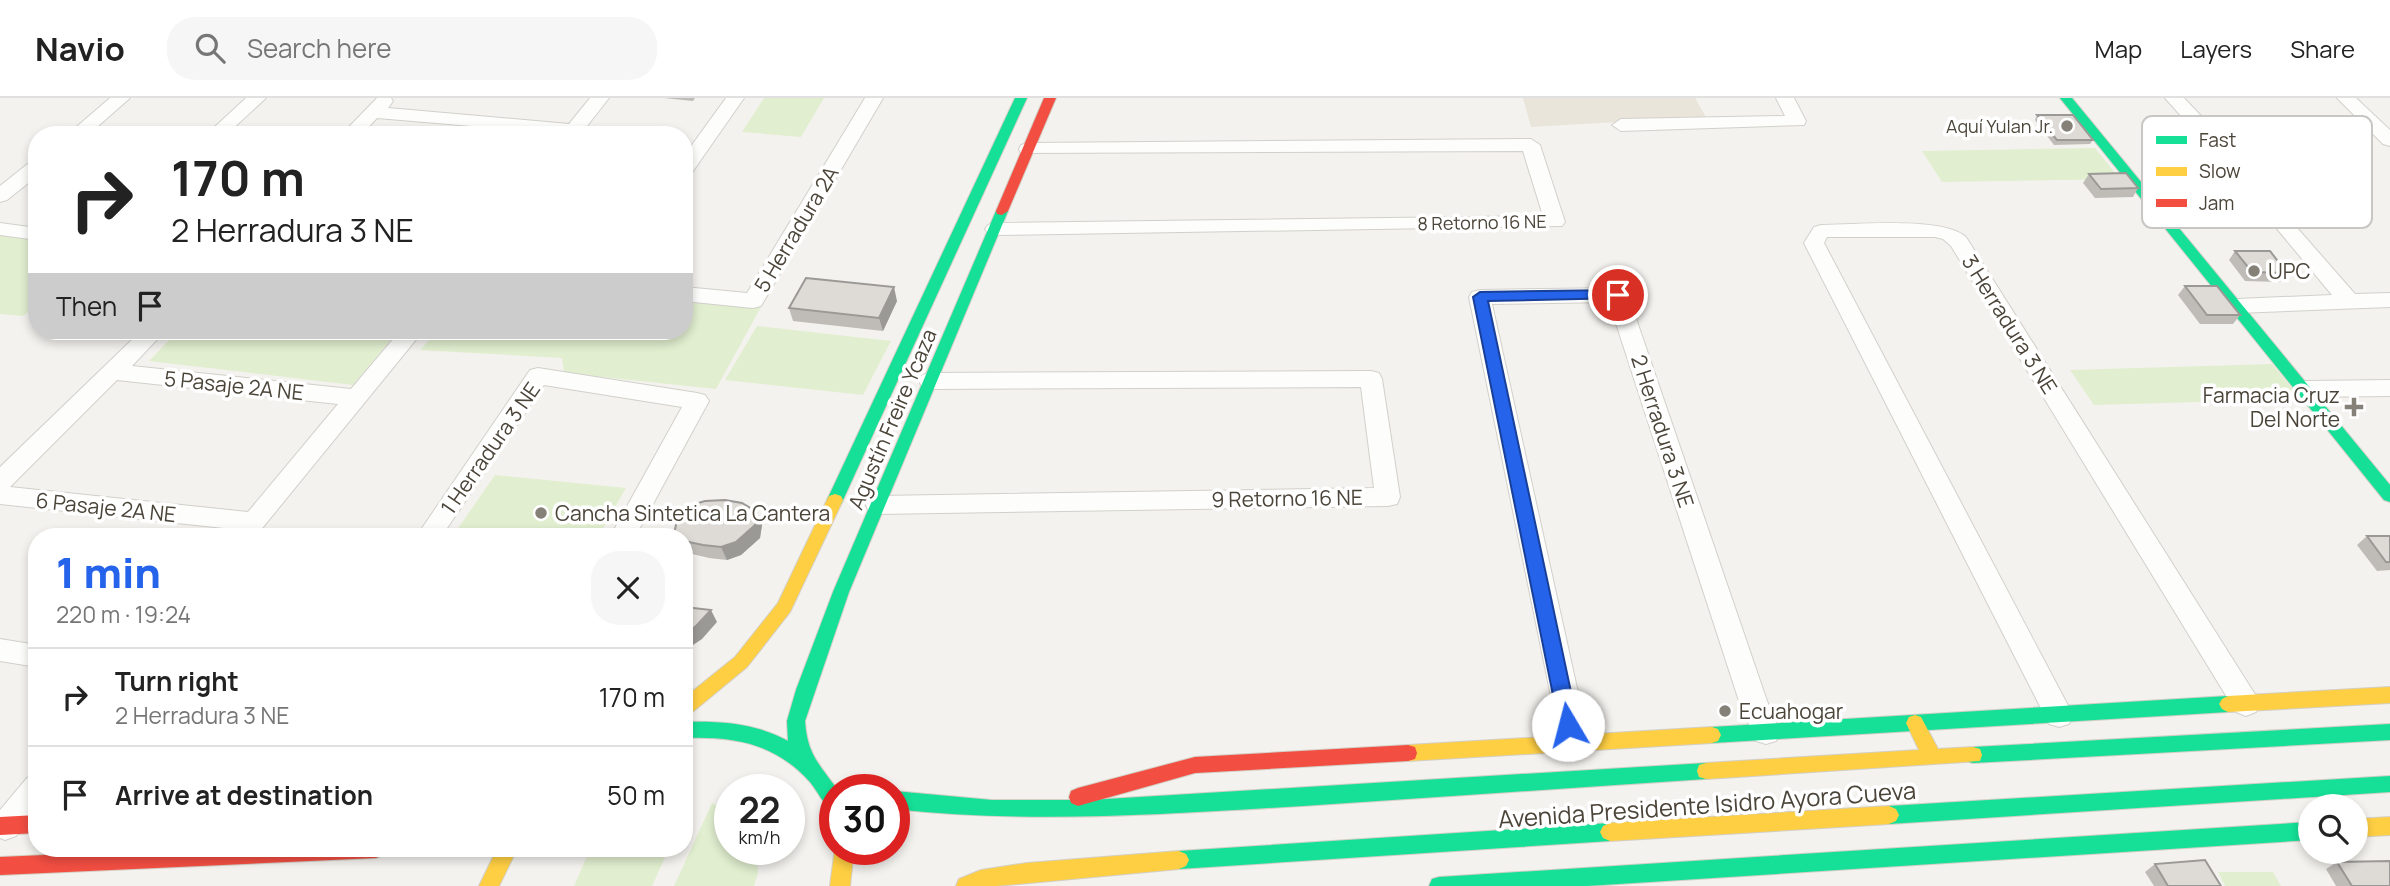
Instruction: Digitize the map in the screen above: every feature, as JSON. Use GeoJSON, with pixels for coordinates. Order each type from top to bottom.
{"type":"FeatureCollection","features":[{"type":"Feature","properties":{"kind":"main road","name":"Agustín Freire Ycaza"},"geometry":{"type":"LineString","coordinates":[[693,702],[741,662],[784,607],[901,362],[1021,98]]}},
{"type":"Feature","properties":{"kind":"main road","name":"Agustín Freire Ycaza"},"geometry":{"type":"LineString","coordinates":[[806,760],[797,742],[796,721],[841,593],[1050,98]]}},
{"type":"Feature","properties":{"kind":"main road"},"geometry":{"type":"LineString","coordinates":[[2066,98],[2142,190]]}},
{"type":"Feature","properties":{"kind":"main road"},"geometry":{"type":"LineString","coordinates":[[2173,228],[2390,496]]}},
{"type":"Feature","properties":{"kind":"main road","name":"Avenida Presidente Isidro Ayora Cueva"},"geometry":{"type":"LineString","coordinates":[[1035,809],[1195,765],[2390,695]]}},
{"type":"Feature","properties":{"kind":"main road"},"geometry":{"type":"LineString","coordinates":[[1915,723],[1932,756]]}},
{"type":"Feature","properties":{"kind":"main road"},"geometry":{"type":"LineString","coordinates":[[693,729],[710,727],[763,735],[806,760],[819,774]]}},
{"type":"Feature","properties":{"kind":"main road","name":"Avenida Presidente Isidro Ayora Cueva"},"geometry":{"type":"LineString","coordinates":[[910,802],[938,806],[1035,809],[1211,803],[1932,756],[2059,752],[2390,732]]}},
{"type":"Feature","properties":{"kind":"main road","name":"Avenida Presidente Isidro Ayora Cueva"},"geometry":{"type":"LineString","coordinates":[[966,886],[981,879],[1027,872],[1198,858],[2390,784]]}},
{"type":"Feature","properties":{"kind":"main road"},"geometry":{"type":"LineString","coordinates":[[3,826],[28,825]]}},
{"type":"Feature","properties":{"kind":"main road"},"geometry":{"type":"LineString","coordinates":[[2368,827],[2390,826]]}},
{"type":"Feature","properties":{"kind":"main road"},"geometry":{"type":"LineString","coordinates":[[1439,886],[1621,880],[2298,832]]}},
{"type":"Feature","properties":{"kind":"main road"},"geometry":{"type":"LineString","coordinates":[[0,866],[199,857]]}},
{"type":"Feature","properties":{"kind":"main road"},"geometry":{"type":"LineString","coordinates":[[489,886],[502,857]]}},
{"type":"Feature","properties":{"kind":"main road"},"geometry":{"type":"LineString","coordinates":[[840,886],[842,865]]}},
{"type":"Feature","properties":{"kind":"main road","name":"Avenida Presidente Isidro Ayora Cueva"},"geometry":{"type":"LineString","coordinates":[[1027,872],[1080,883]]}},
{"type":"Feature","properties":{"kind":"street"},"geometry":{"type":"LineString","coordinates":[[87,126],[121,98]]}},
{"type":"Feature","properties":{"kind":"street"},"geometry":{"type":"LineString","coordinates":[[225,126],[257,98]]}},
{"type":"Feature","properties":{"kind":"street"},"geometry":{"type":"LineString","coordinates":[[359,126],[387,98]]}},
{"type":"Feature","properties":{"kind":"street"},"geometry":{"type":"LineString","coordinates":[[577,126],[600,98]]}},
{"type":"Feature","properties":{"kind":"street"},"geometry":{"type":"LineString","coordinates":[[693,157],[735,98]]}},
{"type":"Feature","properties":{"kind":"street","name":"5 Herradura 2A"},"geometry":{"type":"LineString","coordinates":[[693,296],[753,301],[874,98]]}},
{"type":"Feature","properties":{"kind":"street"},"geometry":{"type":"LineString","coordinates":[[1621,125],[1797,121],[1785,98]]}},
{"type":"Feature","properties":{"kind":"street"},"geometry":{"type":"LineString","coordinates":[[2174,98],[2191,116]]}},
{"type":"Feature","properties":{"kind":"street"},"geometry":{"type":"LineString","coordinates":[[2346,98],[2365,116]]}},
{"type":"Feature","properties":{"kind":"street"},"geometry":{"type":"LineString","coordinates":[[373,112],[512,126]]}},
{"type":"Feature","properties":{"kind":"street"},"geometry":{"type":"LineString","coordinates":[[2372,123],[2390,140]]}},
{"type":"Feature","properties":{"kind":"street","name":"8 Retorno 16 NE"},"geometry":{"type":"LineString","coordinates":[[995,229],[1555,222],[1531,145],[1028,149]]}},
{"type":"Feature","properties":{"kind":"street"},"geometry":{"type":"LineString","coordinates":[[0,196],[28,173]]}},
{"type":"Feature","properties":{"kind":"street"},"geometry":{"type":"LineString","coordinates":[[2287,228],[2349,301]]}},
{"type":"Feature","properties":{"kind":"street"},"geometry":{"type":"LineString","coordinates":[[0,229],[28,233]]}},
{"type":"Feature","properties":{"kind":"street","name":"3 Herradura 3 NE"},"geometry":{"type":"LineString","coordinates":[[2059,715],[1814,243],[1821,231],[1934,231],[1950,234],[1959,242],[2246,704]]}},
{"type":"Feature","properties":{"kind":"street","name":"2 Herradura 3 NE"},"geometry":{"type":"LineString","coordinates":[[1570,743],[1567,706],[1480,297],[1618,295],[1753,701],[1766,732]]}},
{"type":"Feature","properties":{"kind":"street"},"geometry":{"type":"LineString","coordinates":[[2237,306],[2390,300]]}},
{"type":"Feature","properties":{"kind":"street"},"geometry":{"type":"LineString","coordinates":[[0,482],[145,340]]}},
{"type":"Feature","properties":{"kind":"street"},"geometry":{"type":"LineString","coordinates":[[248,528],[404,340]]}},
{"type":"Feature","properties":{"kind":"street","name":"5 Pasaje 2A NE"},"geometry":{"type":"LineString","coordinates":[[113,372],[356,398]]}},
{"type":"Feature","properties":{"kind":"street","name":"1 Herradura 3 NE"},"geometry":{"type":"LineString","coordinates":[[434,528],[538,376],[697,401],[628,528]]}},
{"type":"Feature","properties":{"kind":"street","name":"9 Retorno 16 NE"},"geometry":{"type":"LineString","coordinates":[[878,505],[1388,497],[1371,379],[930,381]]}},
{"type":"Feature","properties":{"kind":"street"},"geometry":{"type":"LineString","coordinates":[[2305,389],[2390,388]]}},
{"type":"Feature","properties":{"kind":"street","name":"6 Pasaje 2A NE"},"geometry":{"type":"LineString","coordinates":[[0,495],[240,528]]}},
{"type":"Feature","properties":{"kind":"street"},"geometry":{"type":"LineString","coordinates":[[0,650],[28,655]]}},
{"type":"Feature","properties":{"kind":"street"},"geometry":{"type":"LineString","coordinates":[[3,826],[28,797]]}},
{"type":"Feature","properties":{"kind":"shaded area"},"geometry":{"type":"Polygon","coordinates":[[[1523,98],[1695,98],[1706,117],[1531,127],[1523,98]]]}},
{"type":"Feature","properties":{"kind":"green space"},"geometry":{"type":"Polygon","coordinates":[[[764,98],[824,98],[801,137],[742,132],[764,98]]]}},
{"type":"Feature","properties":{"kind":"green space"},"geometry":{"type":"Polygon","coordinates":[[[2095,148],[2120,179],[1942,182],[1922,151],[2095,148]]]}},
{"type":"Feature","properties":{"kind":"green space"},"geometry":{"type":"Polygon","coordinates":[[[0,233],[28,237],[28,312],[23,316],[0,314],[0,233]]]}},
{"type":"Feature","properties":{"kind":"green space"},"geometry":{"type":"Polygon","coordinates":[[[693,300],[761,307],[716,389],[564,373],[562,358],[420,350],[429,340],[693,340],[693,300]]]}},
{"type":"Feature","properties":{"kind":"green space"},"geometry":{"type":"Polygon","coordinates":[[[757,326],[891,341],[863,395],[725,380],[757,326]]]}},
{"type":"Feature","properties":{"kind":"green space"},"geometry":{"type":"Polygon","coordinates":[[[169,340],[390,340],[353,385],[149,361],[169,340]]]}},
{"type":"Feature","properties":{"kind":"green space"},"geometry":{"type":"Polygon","coordinates":[[[2272,364],[2301,399],[2094,405],[2070,370],[2272,364]]]}},
{"type":"Feature","properties":{"kind":"green space","name":"Cancha Sintetica La Cantera"},"geometry":{"type":"Polygon","coordinates":[[[495,475],[626,488],[603,528],[458,528],[495,475]]]}},
{"type":"Feature","properties":{"kind":"green space"},"geometry":{"type":"Polygon","coordinates":[[[712,803],[714,865],[757,865],[754,886],[674,886],[687,857],[693,857],[693,844],[712,803]]]}},
{"type":"Feature","properties":{"kind":"green space"},"geometry":{"type":"Polygon","coordinates":[[[587,857],[665,857],[652,886],[574,886],[587,857]]]}},
{"type":"Feature","properties":{"kind":"green space"},"geometry":{"type":"Polygon","coordinates":[[[2218,872],[2273,872],[2281,886],[2225,886],[2218,872]]]}},
{"type":"Feature","properties":{"kind":"building"},"geometry":{"type":"Polygon","coordinates":[[[2037,115],[2073,115],[2093,140],[2057,140],[2037,115]]]}},
{"type":"Feature","properties":{"kind":"building"},"geometry":{"type":"Polygon","coordinates":[[[2126,173],[2138,188],[2101,189],[2089,174],[2126,173]]]}},
{"type":"Feature","properties":{"kind":"building"},"geometry":{"type":"Polygon","coordinates":[[[2235,251],[2270,251],[2287,273],[2252,272],[2235,251]]]}},
{"type":"Feature","properties":{"kind":"building"},"geometry":{"type":"Polygon","coordinates":[[[806,278],[894,287],[879,318],[789,308],[806,278]]]}},
{"type":"Feature","properties":{"kind":"building"},"geometry":{"type":"Polygon","coordinates":[[[2185,286],[2217,286],[2240,315],[2207,315],[2185,286]]]}},
{"type":"Feature","properties":{"kind":"building"},"geometry":{"type":"Polygon","coordinates":[[[705,501],[742,503],[757,512],[755,525],[736,542],[721,547],[693,543],[693,528],[675,528],[677,520],[688,506],[705,501]]]}},
{"type":"Feature","properties":{"kind":"building"},"geometry":{"type":"Polygon","coordinates":[[[2367,536],[2390,536],[2390,562],[2386,562],[2367,536]]]}},
{"type":"Feature","properties":{"kind":"building"},"geometry":{"type":"Polygon","coordinates":[[[693,608],[711,610],[693,628],[693,608]]]}},
{"type":"Feature","properties":{"kind":"building"},"geometry":{"type":"Polygon","coordinates":[[[2205,860],[2221,886],[2168,886],[2155,864],[2205,860]]]}},
{"type":"Feature","properties":{"kind":"building"},"geometry":{"type":"Polygon","coordinates":[[[2368,861],[2390,861],[2390,886],[2352,886],[2338,864],[2368,864],[2368,861]]]}},
{"type":"Feature","properties":{"kind":"traffic: fast"},"geometry":{"type":"LineString","coordinates":[[835,500],[1021,98]]}},
{"type":"Feature","properties":{"kind":"traffic: fast"},"geometry":{"type":"LineString","coordinates":[[2066,98],[2142,191]]}},
{"type":"Feature","properties":{"kind":"traffic: fast"},"geometry":{"type":"LineString","coordinates":[[806,760],[797,742],[796,721],[805,690],[841,592],[1002,211]]}},
{"type":"Feature","properties":{"kind":"traffic: fast"},"geometry":{"type":"LineString","coordinates":[[2172,228],[2390,496]]}},
{"type":"Feature","properties":{"kind":"traffic: fast"},"geometry":{"type":"LineString","coordinates":[[1712,735],[2228,704]]}},
{"type":"Feature","properties":{"kind":"traffic: fast"},"geometry":{"type":"LineString","coordinates":[[693,730],[731,731],[772,742],[806,765],[819,779]]}},
{"type":"Feature","properties":{"kind":"traffic: fast"},"geometry":{"type":"LineString","coordinates":[[1973,755],[2390,732]]}},
{"type":"Feature","properties":{"kind":"traffic: fast"},"geometry":{"type":"LineString","coordinates":[[910,802],[992,809],[1090,809],[1189,805],[1706,771]]}},
{"type":"Feature","properties":{"kind":"traffic: fast"},"geometry":{"type":"LineString","coordinates":[[1889,815],[2390,784]]}},
{"type":"Feature","properties":{"kind":"traffic: fast"},"geometry":{"type":"LineString","coordinates":[[1179,860],[1610,832]]}},
{"type":"Feature","properties":{"kind":"traffic: fast"},"geometry":{"type":"LineString","coordinates":[[1439,886],[2298,832]]}},
{"type":"Feature","properties":{"kind":"traffic: slow"},"geometry":{"type":"LineString","coordinates":[[693,702],[741,662],[784,607],[835,500]]}},
{"type":"Feature","properties":{"kind":"traffic: slow"},"geometry":{"type":"LineString","coordinates":[[2228,704],[2390,695]]}},
{"type":"Feature","properties":{"kind":"traffic: slow"},"geometry":{"type":"LineString","coordinates":[[1915,723],[1932,756]]}},
{"type":"Feature","properties":{"kind":"traffic: slow"},"geometry":{"type":"LineString","coordinates":[[1408,753],[1712,735]]}},
{"type":"Feature","properties":{"kind":"traffic: slow"},"geometry":{"type":"LineString","coordinates":[[1706,771],[1973,755]]}},
{"type":"Feature","properties":{"kind":"traffic: slow"},"geometry":{"type":"LineString","coordinates":[[1610,832],[1889,815]]}},
{"type":"Feature","properties":{"kind":"traffic: slow"},"geometry":{"type":"LineString","coordinates":[[2368,827],[2390,826]]}},
{"type":"Feature","properties":{"kind":"traffic: slow"},"geometry":{"type":"LineString","coordinates":[[489,886],[503,857]]}},
{"type":"Feature","properties":{"kind":"traffic: slow"},"geometry":{"type":"LineString","coordinates":[[966,886],[981,879],[1027,872],[1179,860]]}},
{"type":"Feature","properties":{"kind":"traffic: slow"},"geometry":{"type":"LineString","coordinates":[[840,886],[842,865]]}},
{"type":"Feature","properties":{"kind":"traffic: jam"},"geometry":{"type":"LineString","coordinates":[[1002,211],[1050,98]]}},
{"type":"Feature","properties":{"kind":"traffic: jam"},"geometry":{"type":"LineString","coordinates":[[1078,797],[1195,765],[1408,753]]}},
{"type":"Feature","properties":{"kind":"traffic: jam"},"geometry":{"type":"LineString","coordinates":[[0,826],[28,824]]}},
{"type":"Feature","properties":{"kind":"traffic: jam"},"geometry":{"type":"LineString","coordinates":[[0,866],[199,857]]}},
{"type":"Feature","properties":{"kind":"place","name":"Aquí Yulan Jr."},"geometry":{"type":"Point","coordinates":[2067,126]}},
{"type":"Feature","properties":{"kind":"place","name":"UPC"},"geometry":{"type":"Point","coordinates":[2254,271]}},
{"type":"Feature","properties":{"kind":"place","name":"Farmacia Cruz Del Norte"},"geometry":{"type":"Point","coordinates":[2354,407]}},
{"type":"Feature","properties":{"kind":"place","name":"Cancha Sintetica La Cantera"},"geometry":{"type":"Point","coordinates":[541,513]}},
{"type":"Feature","properties":{"kind":"place","name":"Ecuahogar"},"geometry":{"type":"Point","coordinates":[1725,711]}},
{"type":"Feature","properties":{"kind":"route"},"geometry":{"type":"LineString","coordinates":[[1568,725],[1567,706],[1480,297],[1618,295]]}}]}
